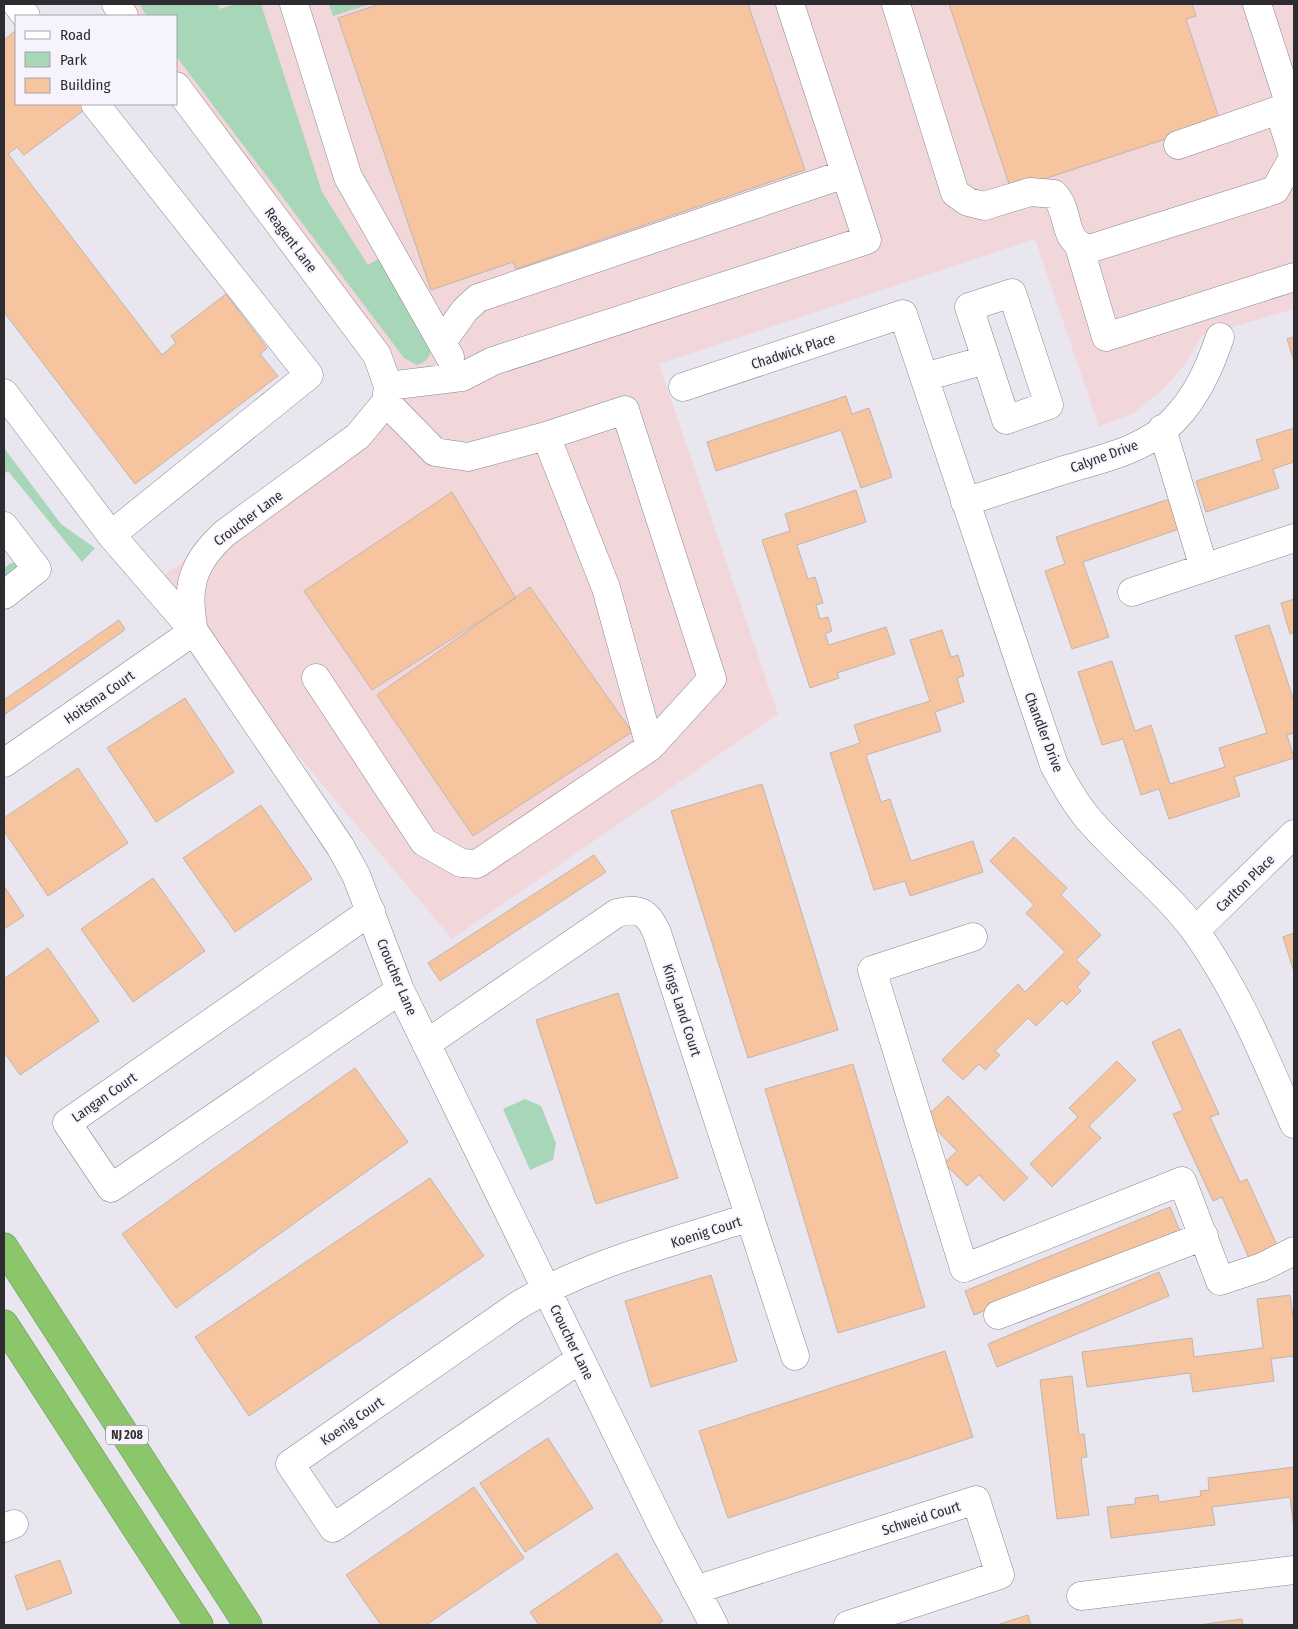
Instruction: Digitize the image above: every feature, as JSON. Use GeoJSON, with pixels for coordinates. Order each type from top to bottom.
{"type":"FeatureCollection","features":[{"type":"Feature","properties":{"kind":"highway","name":"NJ 208"},"geometry":{"type":"LineString","coordinates":[[4,1247],[248,1625]]}},
{"type":"Feature","properties":{"kind":"highway","name":"NJ 208"},"geometry":{"type":"LineString","coordinates":[[4,1324],[199,1625]]}},
{"type":"Feature","properties":{"kind":"street"},"geometry":{"type":"LineString","coordinates":[[16,4],[25,15]]}},
{"type":"Feature","properties":{"kind":"street"},"geometry":{"type":"LineString","coordinates":[[116,4],[123,15]]}},
{"type":"Feature","properties":{"kind":"street"},"geometry":{"type":"LineString","coordinates":[[294,4],[348,177],[462,377]]}},
{"type":"Feature","properties":{"kind":"street"},"geometry":{"type":"LineString","coordinates":[[316,678],[424,842],[461,863],[477,864],[650,747],[712,679],[625,410],[546,436],[468,457],[435,452],[387,394],[462,377],[492,360],[867,240],[790,4]]}},
{"type":"Feature","properties":{"kind":"street"},"geometry":{"type":"LineString","coordinates":[[896,4],[955,193],[968,202],[984,206],[1030,192],[1054,194],[1060,201],[1071,238],[1079,246],[1089,249],[1275,190],[1294,157],[1279,110],[1178,145]]}},
{"type":"Feature","properties":{"kind":"street"},"geometry":{"type":"LineString","coordinates":[[1257,4],[1294,118]]}},
{"type":"Feature","properties":{"kind":"street","name":"Reagent Lane"},"geometry":{"type":"LineString","coordinates":[[178,89],[377,354],[387,394]]}},
{"type":"Feature","properties":{"kind":"street"},"geometry":{"type":"LineString","coordinates":[[96,105],[309,375],[112,535]]}},
{"type":"Feature","properties":{"kind":"street"},"geometry":{"type":"LineString","coordinates":[[442,342],[465,310],[478,298],[845,174]]}},
{"type":"Feature","properties":{"kind":"street"},"geometry":{"type":"LineString","coordinates":[[1079,246],[1106,337],[1294,277]]}},
{"type":"Feature","properties":{"kind":"street","name":"Chandler Drive"},"geometry":{"type":"LineString","coordinates":[[903,314],[1054,765],[1071,795],[1091,822],[1195,931],[1240,1005],[1294,1124]]}},
{"type":"Feature","properties":{"kind":"street","name":"Chadwick Place"},"geometry":{"type":"LineString","coordinates":[[683,388],[903,314]]}},
{"type":"Feature","properties":{"kind":"street","name":"Calyne Drive"},"geometry":{"type":"LineString","coordinates":[[965,502],[1122,452],[1148,440],[1173,422],[1193,398],[1209,370],[1220,338]]}},
{"type":"Feature","properties":{"kind":"street"},"geometry":{"type":"LineString","coordinates":[[924,377],[986,360]]}},
{"type":"Feature","properties":{"kind":"street"},"geometry":{"type":"LineString","coordinates":[[4,393],[112,535],[194,631]]}},
{"type":"Feature","properties":{"kind":"street","name":"Croucher Lane"},"geometry":{"type":"LineString","coordinates":[[387,394],[358,436],[225,533],[209,548],[196,569],[191,585],[190,607],[194,631],[340,846],[356,876],[400,990],[580,1359],[714,1625]]}},
{"type":"Feature","properties":{"kind":"street"},"geometry":{"type":"LineString","coordinates":[[1162,429],[1204,568]]}},
{"type":"Feature","properties":{"kind":"street"},"geometry":{"type":"LineString","coordinates":[[546,436],[606,588],[650,747]]}},
{"type":"Feature","properties":{"kind":"street"},"geometry":{"type":"LineString","coordinates":[[4,526],[37,569],[4,595]]}},
{"type":"Feature","properties":{"kind":"street"},"geometry":{"type":"LineString","coordinates":[[1132,592],[1294,538]]}},
{"type":"Feature","properties":{"kind":"street","name":"Hoitsma Court"},"geometry":{"type":"LineString","coordinates":[[4,763],[194,631]]}},
{"type":"Feature","properties":{"kind":"street","name":"Carlton Place"},"geometry":{"type":"LineString","coordinates":[[1195,931],[1294,834]]}},
{"type":"Feature","properties":{"kind":"street","name":"Kings Land Court"},"geometry":{"type":"LineString","coordinates":[[426,1044],[617,913],[630,910],[643,912],[652,921],[657,933],[795,1356]]}},
{"type":"Feature","properties":{"kind":"street","name":"Langan Court"},"geometry":{"type":"LineString","coordinates":[[371,911],[67,1123],[111,1188],[400,990]]}},
{"type":"Feature","properties":{"kind":"street"},"geometry":{"type":"LineString","coordinates":[[973,937],[872,970],[964,1268],[1182,1181],[1220,1282],[1262,1267],[1294,1251]]}},
{"type":"Feature","properties":{"kind":"street","name":"Koenig Court"},"geometry":{"type":"LineString","coordinates":[[580,1359],[333,1528],[290,1464],[517,1306],[546,1289],[579,1273],[750,1217]]}},
{"type":"Feature","properties":{"kind":"street"},"geometry":{"type":"LineString","coordinates":[[998,1315],[1204,1236]]}},
{"type":"Feature","properties":{"kind":"street","name":"Schweid Court"},"geometry":{"type":"LineString","coordinates":[[695,1590],[976,1500],[1000,1576],[848,1625]]}},
{"type":"Feature","properties":{"kind":"street"},"geometry":{"type":"LineString","coordinates":[[1081,1596],[1294,1570]]}},
{"type":"Feature","properties":{"kind":"shaded area"},"geometry":{"type":"Polygon","coordinates":[[[115,4],[1294,4],[1294,309],[1202,336],[1184,366],[1160,392],[1132,414],[1099,427],[1035,239],[659,364],[778,714],[452,939],[153,583],[358,436],[388,386],[178,92],[178,15],[123,15],[115,4]]]}},
{"type":"Feature","properties":{"kind":"green space"},"geometry":{"type":"Polygon","coordinates":[[[139,4],[218,4],[220,9],[236,4],[261,4],[322,192],[368,265],[380,258],[432,343],[430,354],[424,362],[417,365],[404,358],[178,59],[178,15],[146,15],[139,4]]]}},
{"type":"Feature","properties":{"kind":"green space"},"geometry":{"type":"Polygon","coordinates":[[[329,4],[370,4],[333,16],[329,4]]]}},
{"type":"Feature","properties":{"kind":"green space"},"geometry":{"type":"Polygon","coordinates":[[[4,448],[61,524],[95,548],[82,562],[8,471],[4,474],[4,448]]]}},
{"type":"Feature","properties":{"kind":"green space"},"geometry":{"type":"Polygon","coordinates":[[[11,563],[15,563],[19,569],[4,583],[4,568],[11,563]]]}},
{"type":"Feature","properties":{"kind":"green space"},"geometry":{"type":"Polygon","coordinates":[[[525,1099],[541,1106],[556,1143],[553,1160],[530,1170],[503,1109],[525,1099]]]}},
{"type":"Feature","properties":{"kind":"building"},"geometry":{"type":"Polygon","coordinates":[[[380,4],[748,4],[805,170],[516,269],[513,262],[431,290],[338,18],[380,4]]]}},
{"type":"Feature","properties":{"kind":"building"},"geometry":{"type":"Polygon","coordinates":[[[949,4],[1192,4],[1196,16],[1186,19],[1220,121],[1011,190],[949,4]]]}},
{"type":"Feature","properties":{"kind":"building"},"geometry":{"type":"Polygon","coordinates":[[[15,31],[15,105],[85,105],[87,108],[24,155],[17,147],[8,154],[162,355],[176,343],[171,336],[226,294],[267,348],[260,354],[278,376],[135,484],[4,312],[4,40],[15,31]]]}},
{"type":"Feature","properties":{"kind":"building"},"geometry":{"type":"Polygon","coordinates":[[[1294,337],[1294,361],[1287,339],[1294,337]]]}},
{"type":"Feature","properties":{"kind":"building"},"geometry":{"type":"Polygon","coordinates":[[[846,396],[852,414],[869,408],[892,477],[861,488],[841,430],[716,471],[707,442],[846,396]]]}},
{"type":"Feature","properties":{"kind":"building"},"geometry":{"type":"Polygon","coordinates":[[[1294,428],[1294,462],[1273,469],[1279,488],[1206,512],[1196,481],[1262,460],[1256,440],[1294,428]]]}},
{"type":"Feature","properties":{"kind":"building"},"geometry":{"type":"Polygon","coordinates":[[[856,490],[866,522],[797,545],[808,579],[815,577],[823,603],[816,605],[820,619],[828,617],[832,631],[825,634],[829,645],[886,627],[895,654],[837,673],[839,678],[810,688],[762,540],[790,531],[785,514],[856,490]]]}},
{"type":"Feature","properties":{"kind":"building"},"geometry":{"type":"Polygon","coordinates":[[[452,492],[516,598],[372,690],[304,591],[452,492]]]}},
{"type":"Feature","properties":{"kind":"building"},"geometry":{"type":"Polygon","coordinates":[[[1169,499],[1179,529],[1083,562],[1109,637],[1072,649],[1045,571],[1065,564],[1056,537],[1169,499]]]}},
{"type":"Feature","properties":{"kind":"building"},"geometry":{"type":"Polygon","coordinates":[[[530,587],[632,732],[473,836],[377,695],[530,587]]]}},
{"type":"Feature","properties":{"kind":"building"},"geometry":{"type":"Polygon","coordinates":[[[1294,599],[1294,632],[1290,634],[1281,603],[1294,599]]]}},
{"type":"Feature","properties":{"kind":"building"},"geometry":{"type":"Polygon","coordinates":[[[119,620],[125,629],[122,632],[4,715],[4,700],[119,620]]]}},
{"type":"Feature","properties":{"kind":"building"},"geometry":{"type":"Polygon","coordinates":[[[1269,625],[1294,701],[1294,733],[1287,735],[1294,758],[1234,777],[1240,796],[1169,819],[1159,789],[1141,795],[1123,739],[1102,745],[1078,672],[1112,661],[1135,731],[1151,725],[1170,784],[1225,767],[1219,748],[1267,733],[1235,636],[1269,625]]]}},
{"type":"Feature","properties":{"kind":"building"},"geometry":{"type":"Polygon","coordinates":[[[942,630],[951,657],[958,655],[964,676],[957,678],[964,702],[935,712],[941,731],[866,755],[881,802],[890,799],[911,861],[973,841],[983,872],[910,896],[905,881],[874,890],[830,753],[860,743],[854,725],[930,701],[910,640],[942,630]]]}},
{"type":"Feature","properties":{"kind":"building"},"geometry":{"type":"Polygon","coordinates":[[[185,698],[234,772],[156,822],[107,748],[185,698]]]}},
{"type":"Feature","properties":{"kind":"building"},"geometry":{"type":"Polygon","coordinates":[[[78,768],[128,843],[48,896],[4,831],[4,818],[78,768]]]}},
{"type":"Feature","properties":{"kind":"building"},"geometry":{"type":"Polygon","coordinates":[[[762,784],[838,1030],[748,1058],[671,811],[762,784]]]}},
{"type":"Feature","properties":{"kind":"building"},"geometry":{"type":"Polygon","coordinates":[[[261,805],[312,879],[235,932],[183,858],[261,805]]]}},
{"type":"Feature","properties":{"kind":"building"},"geometry":{"type":"Polygon","coordinates":[[[1014,837],[1067,888],[1061,895],[1101,935],[1076,960],[1090,973],[1077,987],[1081,991],[1067,1005],[1062,1000],[1036,1026],[1028,1018],[995,1051],[1000,1055],[985,1070],[979,1064],[963,1080],[942,1060],[1018,984],[1025,992],[1065,952],[1026,913],[1034,905],[990,861],[1014,837]]]}},
{"type":"Feature","properties":{"kind":"building"},"geometry":{"type":"Polygon","coordinates":[[[594,855],[606,872],[440,981],[428,963],[594,855]]]}},
{"type":"Feature","properties":{"kind":"building"},"geometry":{"type":"Polygon","coordinates":[[[153,878],[205,951],[133,1002],[81,929],[153,878]]]}},
{"type":"Feature","properties":{"kind":"building"},"geometry":{"type":"Polygon","coordinates":[[[4,886],[24,916],[4,929],[4,886]]]}},
{"type":"Feature","properties":{"kind":"building"},"geometry":{"type":"Polygon","coordinates":[[[1294,933],[1294,972],[1283,937],[1294,933]]]}},
{"type":"Feature","properties":{"kind":"building"},"geometry":{"type":"Polygon","coordinates":[[[48,948],[99,1021],[20,1075],[4,1052],[4,979],[48,948]]]}},
{"type":"Feature","properties":{"kind":"building"},"geometry":{"type":"Polygon","coordinates":[[[618,993],[678,1178],[596,1204],[536,1020],[618,993]]]}},
{"type":"Feature","properties":{"kind":"building"},"geometry":{"type":"Polygon","coordinates":[[[1180,1029],[1219,1114],[1210,1117],[1240,1182],[1247,1179],[1277,1245],[1249,1258],[1222,1197],[1213,1201],[1173,1114],[1183,1110],[1152,1042],[1180,1029]]]}},
{"type":"Feature","properties":{"kind":"building"},"geometry":{"type":"Polygon","coordinates":[[[1117,1061],[1136,1080],[1089,1126],[1101,1138],[1052,1187],[1030,1164],[1078,1117],[1069,1108],[1117,1061]]]}},
{"type":"Feature","properties":{"kind":"building"},"geometry":{"type":"Polygon","coordinates":[[[853,1064],[925,1307],[838,1333],[765,1089],[853,1064]]]}},
{"type":"Feature","properties":{"kind":"building"},"geometry":{"type":"Polygon","coordinates":[[[355,1068],[408,1142],[176,1308],[122,1234],[355,1068]]]}},
{"type":"Feature","properties":{"kind":"building"},"geometry":{"type":"Polygon","coordinates":[[[948,1096],[1028,1178],[1004,1201],[979,1175],[967,1186],[944,1163],[957,1151],[925,1118],[948,1096]]]}},
{"type":"Feature","properties":{"kind":"building"},"geometry":{"type":"Polygon","coordinates":[[[430,1178],[484,1256],[249,1416],[195,1337],[430,1178]]]}},
{"type":"Feature","properties":{"kind":"building"},"geometry":{"type":"Polygon","coordinates":[[[1170,1207],[1180,1231],[974,1315],[965,1291],[1170,1207]]]}},
{"type":"Feature","properties":{"kind":"building"},"geometry":{"type":"Polygon","coordinates":[[[1159,1272],[1169,1296],[997,1367],[988,1344],[1159,1272]]]}},
{"type":"Feature","properties":{"kind":"building"},"geometry":{"type":"Polygon","coordinates":[[[711,1275],[737,1361],[651,1387],[625,1301],[711,1275]]]}},
{"type":"Feature","properties":{"kind":"building"},"geometry":{"type":"Polygon","coordinates":[[[1290,1295],[1294,1324],[1294,1356],[1271,1359],[1274,1381],[1193,1392],[1190,1373],[1087,1387],[1082,1352],[1192,1338],[1194,1357],[1263,1348],[1257,1299],[1290,1295]]]}},
{"type":"Feature","properties":{"kind":"building"},"geometry":{"type":"Polygon","coordinates":[[[945,1351],[973,1437],[728,1518],[699,1431],[945,1351]]]}},
{"type":"Feature","properties":{"kind":"building"},"geometry":{"type":"Polygon","coordinates":[[[1072,1376],[1079,1435],[1084,1434],[1087,1457],[1081,1458],[1089,1515],[1057,1519],[1040,1380],[1072,1376]]]}},
{"type":"Feature","properties":{"kind":"building"},"geometry":{"type":"Polygon","coordinates":[[[548,1438],[593,1508],[525,1552],[480,1483],[548,1438]]]}},
{"type":"Feature","properties":{"kind":"building"},"geometry":{"type":"Polygon","coordinates":[[[1294,1467],[1294,1529],[1290,1497],[1212,1507],[1215,1525],[1111,1538],[1107,1507],[1135,1504],[1135,1498],[1158,1495],[1159,1502],[1201,1496],[1200,1491],[1209,1490],[1208,1478],[1294,1467]]]}},
{"type":"Feature","properties":{"kind":"building"},"geometry":{"type":"Polygon","coordinates":[[[474,1487],[524,1558],[426,1625],[381,1625],[346,1575],[474,1487]]]}},
{"type":"Feature","properties":{"kind":"building"},"geometry":{"type":"Polygon","coordinates":[[[617,1553],[663,1621],[657,1625],[539,1625],[530,1612],[617,1553]]]}},
{"type":"Feature","properties":{"kind":"building"},"geometry":{"type":"Polygon","coordinates":[[[60,1560],[72,1593],[27,1610],[15,1576],[60,1560]]]}},
{"type":"Feature","properties":{"kind":"building"},"geometry":{"type":"Polygon","coordinates":[[[1028,1615],[1031,1625],[997,1625],[1028,1615]]]}},
{"type":"Feature","properties":{"kind":"building"},"geometry":{"type":"Polygon","coordinates":[[[1242,1619],[1243,1625],[1199,1625],[1242,1619]]]}}]}
